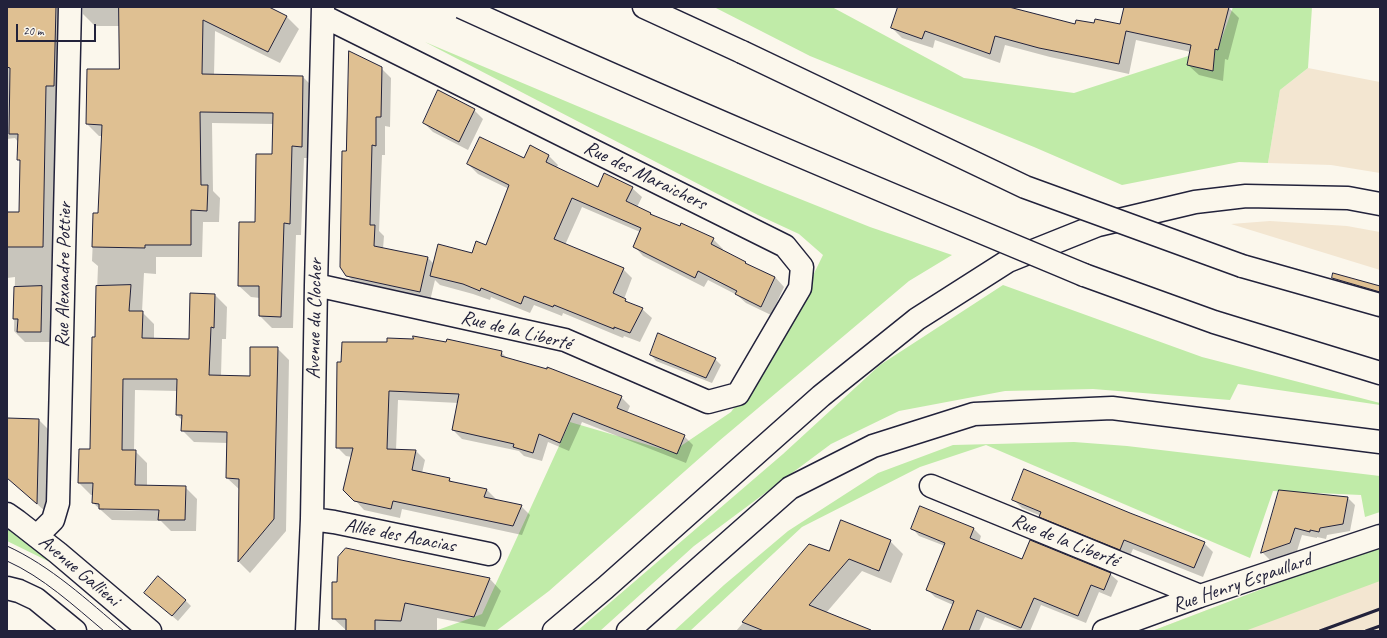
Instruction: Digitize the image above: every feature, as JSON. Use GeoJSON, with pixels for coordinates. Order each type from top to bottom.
{"type":"FeatureCollection","features":[{"type":"Feature","properties":{"kind":"main road","name":"Rue Alexandre Pottier"},"geometry":{"type":"LineString","coordinates":[[37,536],[53,520],[58,503],[70,7]]}},
{"type":"Feature","properties":{"kind":"main road"},"geometry":{"type":"LineString","coordinates":[[460,7],[570,57],[851,178],[1084,275],[1214,322],[1380,372]]}},
{"type":"Feature","properties":{"kind":"main road"},"geometry":{"type":"LineString","coordinates":[[644,7],[1025,187],[1242,266],[1380,305]]}},
{"type":"Feature","properties":{"kind":"main road","name":"Avenue du Clocher"},"geometry":{"type":"LineString","coordinates":[[307,631],[312,519],[323,12]]}},
{"type":"Feature","properties":{"kind":"main road","name":"Rue des Maraichers"},"geometry":{"type":"LineString","coordinates":[[323,12],[785,246],[802,267],[800,288],[738,394],[708,402]]}},
{"type":"Feature","properties":{"kind":"main road"},"geometry":{"type":"LineString","coordinates":[[554,631],[605,588],[821,396],[917,319],[1008,260],[1098,225],[1195,202],[1254,196],[1348,198],[1380,204]]}},
{"type":"Feature","properties":{"kind":"main road","name":"Rue de la Liberté"},"geometry":{"type":"LineString","coordinates":[[316,285],[565,340],[708,402]]}},
{"type":"Feature","properties":{"kind":"main road"},"geometry":{"type":"LineString","coordinates":[[628,631],[790,488],[873,446],[974,414],[1112,408],[1380,442]]}},
{"type":"Feature","properties":{"kind":"main road","name":"Rue de la Liberté"},"geometry":{"type":"LineString","coordinates":[[930,486],[1200,596]]}},
{"type":"Feature","properties":{"kind":"main road","name":"Avenue Gallieni"},"geometry":{"type":"LineString","coordinates":[[7,514],[37,536],[150,631]]}},
{"type":"Feature","properties":{"kind":"main road","name":"Allée des Acacias"},"geometry":{"type":"LineString","coordinates":[[312,519],[334,522],[489,554]]}},
{"type":"Feature","properties":{"kind":"main road","name":"Rue Henry Espaullard"},"geometry":{"type":"LineString","coordinates":[[1104,631],[1200,596],[1380,536]]}},
{"type":"Feature","properties":{"kind":"main road"},"geometry":{"type":"LineString","coordinates":[[7,588],[36,598],[75,631]]}},
{"type":"Feature","properties":{"kind":"shaded area"},"geometry":{"type":"Polygon","coordinates":[[[1308,68],[1380,82],[1380,173],[1331,165],[1268,163],[1280,90],[1308,68]]]}},
{"type":"Feature","properties":{"kind":"shaded area"},"geometry":{"type":"Polygon","coordinates":[[[1270,221],[1347,226],[1380,232],[1380,270],[1231,224],[1270,221]]]}},
{"type":"Feature","properties":{"kind":"shaded area"},"geometry":{"type":"Polygon","coordinates":[[[1380,544],[1380,631],[1152,631],[1380,544]]]}},
{"type":"Feature","properties":{"kind":"green space"},"geometry":{"type":"Polygon","coordinates":[[[714,7],[832,7],[964,78],[1074,93],[1219,46],[1233,7],[1312,7],[1308,68],[1280,90],[1268,163],[1239,162],[1122,185],[1034,147],[810,56],[714,7]]]}},
{"type":"Feature","properties":{"kind":"green space"},"geometry":{"type":"Polygon","coordinates":[[[425,42],[765,185],[870,227],[952,255],[909,281],[719,441],[549,591],[496,631],[435,631],[482,614],[570,422],[672,452],[731,412],[776,351],[823,255],[799,234],[758,215],[425,42]]]}},
{"type":"Feature","properties":{"kind":"green space"},"geometry":{"type":"Polygon","coordinates":[[[1003,285],[1202,357],[1380,403],[1380,405],[1238,384],[1230,400],[1093,389],[1005,391],[899,411],[831,444],[694,546],[600,631],[577,631],[783,454],[880,365],[1003,285]]]}},
{"type":"Feature","properties":{"kind":"green space"},"geometry":{"type":"Polygon","coordinates":[[[1074,442],[1127,446],[1380,476],[1380,512],[1365,517],[1361,495],[1273,491],[1250,558],[986,445],[920,467],[802,527],[690,631],[674,631],[724,585],[788,531],[878,473],[953,445],[1074,442]]]}},
{"type":"Feature","properties":{"kind":"green space"},"geometry":{"type":"Polygon","coordinates":[[[7,527],[54,564],[7,541],[7,527]]]}},
{"type":"Feature","properties":{"kind":"green space"},"geometry":{"type":"Polygon","coordinates":[[[1380,544],[1380,581],[1245,631],[1152,631],[1380,544]]]}},
{"type":"Feature","properties":{"kind":"building"},"geometry":{"type":"Polygon","coordinates":[[[7,7],[56,7],[54,86],[46,86],[43,247],[7,247],[7,212],[19,212],[20,160],[17,160],[18,134],[9,134],[10,68],[7,67],[7,7]]]}},
{"type":"Feature","properties":{"kind":"building"},"geometry":{"type":"Polygon","coordinates":[[[119,7],[269,7],[287,16],[268,52],[203,20],[202,74],[303,76],[302,147],[292,146],[290,224],[284,223],[281,317],[259,316],[259,286],[238,286],[239,222],[255,222],[256,154],[272,154],[273,113],[200,112],[201,185],[208,185],[207,211],[191,210],[191,245],[145,245],[145,248],[92,247],[93,213],[98,213],[102,125],[86,124],[87,69],[119,69],[119,7]]]}},
{"type":"Feature","properties":{"kind":"building"},"geometry":{"type":"Polygon","coordinates":[[[898,7],[1009,7],[1075,24],[1076,20],[1094,23],[1095,19],[1120,24],[1124,7],[1229,7],[1218,50],[1215,49],[1213,71],[1187,65],[1191,45],[1126,31],[1119,64],[1039,48],[995,36],[990,54],[925,31],[922,39],[891,28],[898,7]]]}},
{"type":"Feature","properties":{"kind":"building"},"geometry":{"type":"Polygon","coordinates":[[[349,51],[382,67],[381,117],[376,117],[376,146],[372,145],[370,225],[375,225],[374,246],[428,257],[420,292],[346,276],[340,267],[342,151],[346,151],[349,51]]]}},
{"type":"Feature","properties":{"kind":"building"},"geometry":{"type":"Polygon","coordinates":[[[438,90],[475,109],[459,142],[423,123],[438,90]]]}},
{"type":"Feature","properties":{"kind":"building"},"geometry":{"type":"Polygon","coordinates":[[[480,137],[524,158],[530,145],[549,155],[546,162],[598,187],[604,173],[633,187],[626,201],[651,213],[650,214],[680,226],[681,223],[714,238],[711,244],[746,262],[745,263],[775,277],[761,307],[735,294],[737,291],[698,271],[695,278],[633,247],[641,228],[572,198],[554,239],[624,268],[613,293],[626,299],[625,301],[643,308],[630,333],[614,327],[614,329],[554,305],[553,307],[524,296],[521,304],[481,288],[480,291],[463,284],[430,276],[438,244],[472,253],[476,241],[486,245],[509,185],[467,164],[480,137]]]}},
{"type":"Feature","properties":{"kind":"building"},"geometry":{"type":"Polygon","coordinates":[[[1333,273],[1380,286],[1380,292],[1332,278],[1333,273]]]}},
{"type":"Feature","properties":{"kind":"building"},"geometry":{"type":"Polygon","coordinates":[[[131,285],[129,311],[143,311],[142,338],[189,339],[190,293],[215,294],[214,328],[211,327],[209,375],[250,376],[250,347],[278,347],[274,519],[238,562],[239,479],[226,478],[227,432],[181,431],[182,415],[176,415],[177,379],[123,379],[122,450],[136,450],[135,485],[186,486],[185,520],[158,520],[159,510],[99,509],[99,504],[92,503],[93,483],[78,483],[79,449],[90,449],[92,337],[95,337],[96,286],[131,285]]]}},
{"type":"Feature","properties":{"kind":"building"},"geometry":{"type":"Polygon","coordinates":[[[42,286],[41,332],[17,332],[18,319],[13,319],[14,287],[42,286]]]}},
{"type":"Feature","properties":{"kind":"building"},"geometry":{"type":"Polygon","coordinates":[[[658,333],[716,358],[706,378],[650,355],[658,333]]]}},
{"type":"Feature","properties":{"kind":"building"},"geometry":{"type":"Polygon","coordinates":[[[413,336],[446,342],[447,339],[502,351],[501,356],[547,369],[547,367],[622,396],[617,408],[685,435],[677,454],[573,413],[560,443],[539,434],[533,453],[513,447],[514,444],[452,430],[459,394],[389,391],[387,449],[416,450],[412,470],[450,478],[449,481],[487,489],[484,497],[522,505],[513,526],[393,501],[391,509],[354,501],[343,490],[353,448],[336,448],[337,362],[341,362],[342,342],[387,342],[387,338],[413,339],[413,336]]]}},
{"type":"Feature","properties":{"kind":"building"},"geometry":{"type":"Polygon","coordinates":[[[7,418],[39,419],[37,504],[7,478],[7,418]]]}},
{"type":"Feature","properties":{"kind":"building"},"geometry":{"type":"Polygon","coordinates":[[[1024,469],[1205,542],[1194,568],[1124,540],[1120,550],[1039,517],[1041,512],[1012,500],[1024,469]]]}},
{"type":"Feature","properties":{"kind":"building"},"geometry":{"type":"Polygon","coordinates":[[[1279,490],[1348,497],[1343,524],[1320,528],[1319,532],[1310,530],[1310,532],[1295,528],[1290,543],[1261,553],[1279,490]]]}},
{"type":"Feature","properties":{"kind":"building"},"geometry":{"type":"Polygon","coordinates":[[[920,506],[974,528],[970,538],[1022,559],[1030,540],[1111,573],[1104,590],[1091,585],[1078,616],[1034,598],[1021,628],[977,610],[969,631],[942,631],[954,601],[926,590],[945,543],[911,529],[920,506]]]}},
{"type":"Feature","properties":{"kind":"building"},"geometry":{"type":"Polygon","coordinates":[[[841,520],[891,540],[879,571],[849,559],[809,605],[871,631],[764,631],[742,622],[809,544],[829,551],[841,520]]]}},
{"type":"Feature","properties":{"kind":"building"},"geometry":{"type":"Polygon","coordinates":[[[346,548],[490,578],[474,617],[405,603],[401,621],[375,620],[375,631],[346,631],[346,619],[332,619],[332,582],[337,582],[338,557],[346,548]]]}},
{"type":"Feature","properties":{"kind":"building"},"geometry":{"type":"Polygon","coordinates":[[[158,576],[186,600],[172,616],[144,593],[158,576]]]}},
{"type":"Feature","properties":{"kind":"tram line"},"geometry":{"type":"LineString","coordinates":[[7,546],[39,563],[68,584],[124,631]]}},
{"type":"Feature","properties":{"kind":"tram line"},"geometry":{"type":"LineString","coordinates":[[7,561],[46,584],[104,631]]}},
{"type":"Feature","properties":{"kind":"railway"},"geometry":{"type":"LineString","coordinates":[[1320,631],[1380,609]]}},
{"type":"Feature","properties":{"kind":"railway"},"geometry":{"type":"LineString","coordinates":[[1366,631],[1380,626]]}}]}
